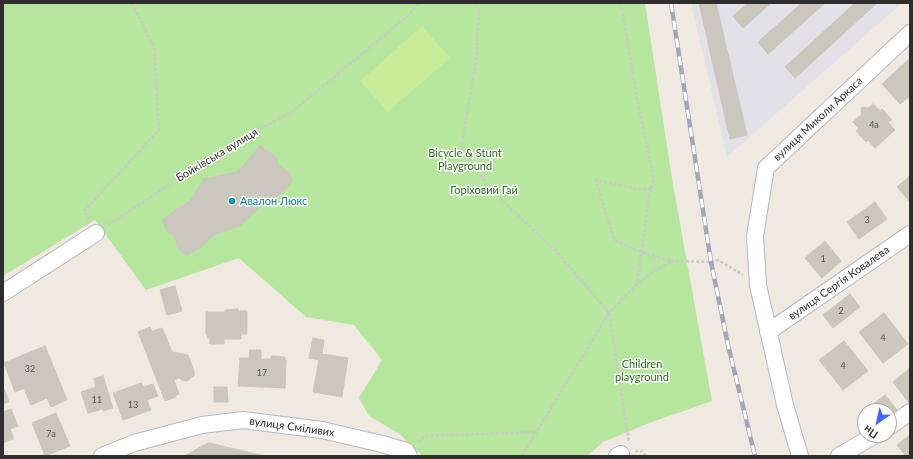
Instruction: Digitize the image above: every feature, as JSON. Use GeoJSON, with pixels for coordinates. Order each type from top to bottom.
{"type":"FeatureCollection","features":[{"type":"Feature","properties":{"kind":"street","name":"вулиця Миколи Аркаса"},"geometry":{"type":"LineString","coordinates":[[800,456],[785,404],[758,285],[755,236],[766,168],[910,33]]}},
{"type":"Feature","properties":{"kind":"street"},"geometry":{"type":"LineString","coordinates":[[3,293],[93,228]]}},
{"type":"Feature","properties":{"kind":"street","name":"вулиця Сергія Ковалева"},"geometry":{"type":"LineString","coordinates":[[768,332],[910,234]]}},
{"type":"Feature","properties":{"kind":"street"},"geometry":{"type":"LineString","coordinates":[[897,421],[910,412]]}},
{"type":"Feature","properties":{"kind":"street","name":"вулиця Сміливих"},"geometry":{"type":"LineString","coordinates":[[102,456],[134,443],[202,425],[243,420],[322,430],[382,444],[408,453]]}},
{"type":"Feature","properties":{"kind":"street"},"geometry":{"type":"LineString","coordinates":[[839,456],[861,443]]}},
{"type":"Feature","properties":{"kind":"path"},"geometry":{"type":"LineString","coordinates":[[93,228],[84,211],[159,130],[154,47],[132,3]]}},
{"type":"Feature","properties":{"kind":"path","name":"Бойківська вулиця"},"geometry":{"type":"LineString","coordinates":[[93,228],[228,146],[292,112],[409,16],[419,3]]}},
{"type":"Feature","properties":{"kind":"path"},"geometry":{"type":"LineString","coordinates":[[476,3],[479,12],[476,62],[461,148],[493,192],[556,251],[609,313],[622,451]]}},
{"type":"Feature","properties":{"kind":"path"},"geometry":{"type":"LineString","coordinates":[[621,3],[636,94],[653,174],[637,284]]}},
{"type":"Feature","properties":{"kind":"path"},"geometry":{"type":"LineString","coordinates":[[651,188],[643,190],[596,180],[614,240],[641,252],[672,261],[711,262],[718,260],[758,285]]}},
{"type":"Feature","properties":{"kind":"path"},"geometry":{"type":"LineString","coordinates":[[522,456],[609,313],[637,284],[648,275],[672,261]]}},
{"type":"Feature","properties":{"kind":"path"},"geometry":{"type":"LineString","coordinates":[[408,453],[425,436],[537,432]]}},
{"type":"Feature","properties":{"kind":"shaded area"},"geometry":{"type":"Polygon","coordinates":[[[691,3],[902,3],[727,157],[691,3]]]}},
{"type":"Feature","properties":{"kind":"green space","name":"Горіховий Гай"},"geometry":{"type":"Polygon","coordinates":[[[3,3],[645,3],[673,185],[712,401],[649,423],[603,442],[587,456],[422,456],[400,434],[369,416],[359,398],[382,360],[354,325],[306,317],[239,258],[146,290],[95,220],[3,276],[3,3]]]}},
{"type":"Feature","properties":{"kind":"green space"},"geometry":{"type":"Polygon","coordinates":[[[422,26],[450,58],[388,112],[360,81],[422,26]]]}},
{"type":"Feature","properties":{"kind":"building"},"geometry":{"type":"Polygon","coordinates":[[[699,3],[716,3],[747,135],[730,139],[699,3]]]}},
{"type":"Feature","properties":{"kind":"building"},"geometry":{"type":"Polygon","coordinates":[[[748,3],[771,3],[743,28],[733,16],[748,3]]]}},
{"type":"Feature","properties":{"kind":"building"},"geometry":{"type":"Polygon","coordinates":[[[802,3],[825,3],[768,54],[758,42],[802,3]]]}},
{"type":"Feature","properties":{"kind":"building"},"geometry":{"type":"Polygon","coordinates":[[[855,3],[877,3],[795,78],[785,67],[855,3]]]}},
{"type":"Feature","properties":{"kind":"building"},"geometry":{"type":"Polygon","coordinates":[[[910,58],[910,96],[900,104],[882,84],[910,58]]]}},
{"type":"Feature","properties":{"kind":"building"},"geometry":{"type":"Polygon","coordinates":[[[873,104],[880,111],[882,109],[892,120],[888,122],[895,130],[875,148],[868,140],[866,142],[856,131],[859,128],[853,122],[862,114],[862,107],[868,108],[873,104]]]}},
{"type":"Feature","properties":{"kind":"building","name":"Авалон Люкс"},"geometry":{"type":"Polygon","coordinates":[[[260,146],[276,157],[278,165],[289,172],[292,182],[275,200],[260,207],[241,225],[214,235],[200,248],[187,255],[178,249],[175,237],[166,230],[163,219],[190,201],[204,179],[238,172],[260,146]]]}},
{"type":"Feature","properties":{"kind":"building"},"geometry":{"type":"Polygon","coordinates":[[[910,176],[910,202],[897,187],[910,176]]]}},
{"type":"Feature","properties":{"kind":"building"},"geometry":{"type":"Polygon","coordinates":[[[875,202],[887,219],[859,239],[847,222],[875,202]]]}},
{"type":"Feature","properties":{"kind":"building"},"geometry":{"type":"Polygon","coordinates":[[[825,241],[841,261],[822,278],[805,258],[825,241]]]}},
{"type":"Feature","properties":{"kind":"building"},"geometry":{"type":"Polygon","coordinates":[[[175,286],[182,311],[167,315],[160,290],[175,286]]]}},
{"type":"Feature","properties":{"kind":"building"},"geometry":{"type":"Polygon","coordinates":[[[850,294],[860,307],[833,328],[823,315],[850,294]]]}},
{"type":"Feature","properties":{"kind":"building"},"geometry":{"type":"Polygon","coordinates":[[[238,309],[238,311],[247,311],[247,334],[241,334],[241,339],[224,339],[224,344],[210,344],[210,338],[207,338],[206,334],[206,312],[225,312],[225,310],[238,309]]]}},
{"type":"Feature","properties":{"kind":"building"},"geometry":{"type":"Polygon","coordinates":[[[884,313],[908,344],[883,363],[859,332],[884,313]]]}},
{"type":"Feature","properties":{"kind":"building"},"geometry":{"type":"Polygon","coordinates":[[[150,327],[152,331],[162,328],[172,352],[188,355],[194,371],[194,376],[187,381],[179,378],[174,380],[179,394],[176,395],[176,397],[165,401],[138,332],[150,327]]]}},
{"type":"Feature","properties":{"kind":"building"},"geometry":{"type":"Polygon","coordinates":[[[313,338],[324,340],[322,354],[348,358],[342,397],[313,392],[319,360],[309,358],[313,338]]]}},
{"type":"Feature","properties":{"kind":"building"},"geometry":{"type":"Polygon","coordinates":[[[844,341],[868,371],[843,390],[819,360],[844,341]]]}},
{"type":"Feature","properties":{"kind":"building"},"geometry":{"type":"Polygon","coordinates":[[[45,346],[57,375],[15,392],[4,363],[45,346]]]}},
{"type":"Feature","properties":{"kind":"building"},"geometry":{"type":"Polygon","coordinates":[[[250,350],[261,350],[261,359],[271,359],[271,356],[285,357],[285,388],[238,386],[240,358],[249,358],[250,350]]]}},
{"type":"Feature","properties":{"kind":"building"},"geometry":{"type":"Polygon","coordinates":[[[909,369],[910,371],[910,404],[893,382],[909,369]]]}},
{"type":"Feature","properties":{"kind":"building"},"geometry":{"type":"Polygon","coordinates":[[[57,375],[67,400],[51,407],[47,398],[31,405],[24,389],[57,375]]]}},
{"type":"Feature","properties":{"kind":"building"},"geometry":{"type":"Polygon","coordinates":[[[103,376],[113,408],[88,413],[81,392],[96,387],[94,379],[103,376]]]}},
{"type":"Feature","properties":{"kind":"building"},"geometry":{"type":"Polygon","coordinates":[[[141,383],[143,387],[153,384],[158,396],[147,400],[151,410],[123,420],[113,393],[141,383]]]}},
{"type":"Feature","properties":{"kind":"building"},"geometry":{"type":"Polygon","coordinates":[[[3,386],[9,402],[3,404],[3,386]]]}},
{"type":"Feature","properties":{"kind":"building"},"geometry":{"type":"Polygon","coordinates":[[[214,387],[227,387],[228,402],[214,402],[214,387]]]}},
{"type":"Feature","properties":{"kind":"building"},"geometry":{"type":"Polygon","coordinates":[[[885,395],[891,403],[875,403],[885,395]]]}},
{"type":"Feature","properties":{"kind":"building"},"geometry":{"type":"Polygon","coordinates":[[[11,409],[18,426],[10,429],[14,439],[3,443],[3,412],[11,409]]]}},
{"type":"Feature","properties":{"kind":"building"},"geometry":{"type":"Polygon","coordinates":[[[897,410],[901,415],[897,418],[897,410]]]}},
{"type":"Feature","properties":{"kind":"building"},"geometry":{"type":"Polygon","coordinates":[[[56,413],[70,446],[45,456],[32,423],[56,413]]]}},
{"type":"Feature","properties":{"kind":"building"},"geometry":{"type":"Polygon","coordinates":[[[910,435],[910,456],[906,456],[897,445],[910,435]]]}},
{"type":"Feature","properties":{"kind":"building"},"geometry":{"type":"Polygon","coordinates":[[[209,443],[265,456],[185,456],[209,443]]]}},
{"type":"Feature","properties":{"kind":"railway"},"geometry":{"type":"LineString","coordinates":[[671,3],[711,262],[728,345],[755,456]]}},
{"type":"Feature","properties":{"kind":"place","name":"Авалон Люкс"},"geometry":{"type":"Point","coordinates":[232,201]}},
{"type":"Feature","properties":{"kind":"park label","name":"Bicycle & Stunt Playground"},"geometry":{"type":"Point","coordinates":[465,159]}},
{"type":"Feature","properties":{"kind":"park label","name":"Children playground"},"geometry":{"type":"Point","coordinates":[642,370]}}]}
